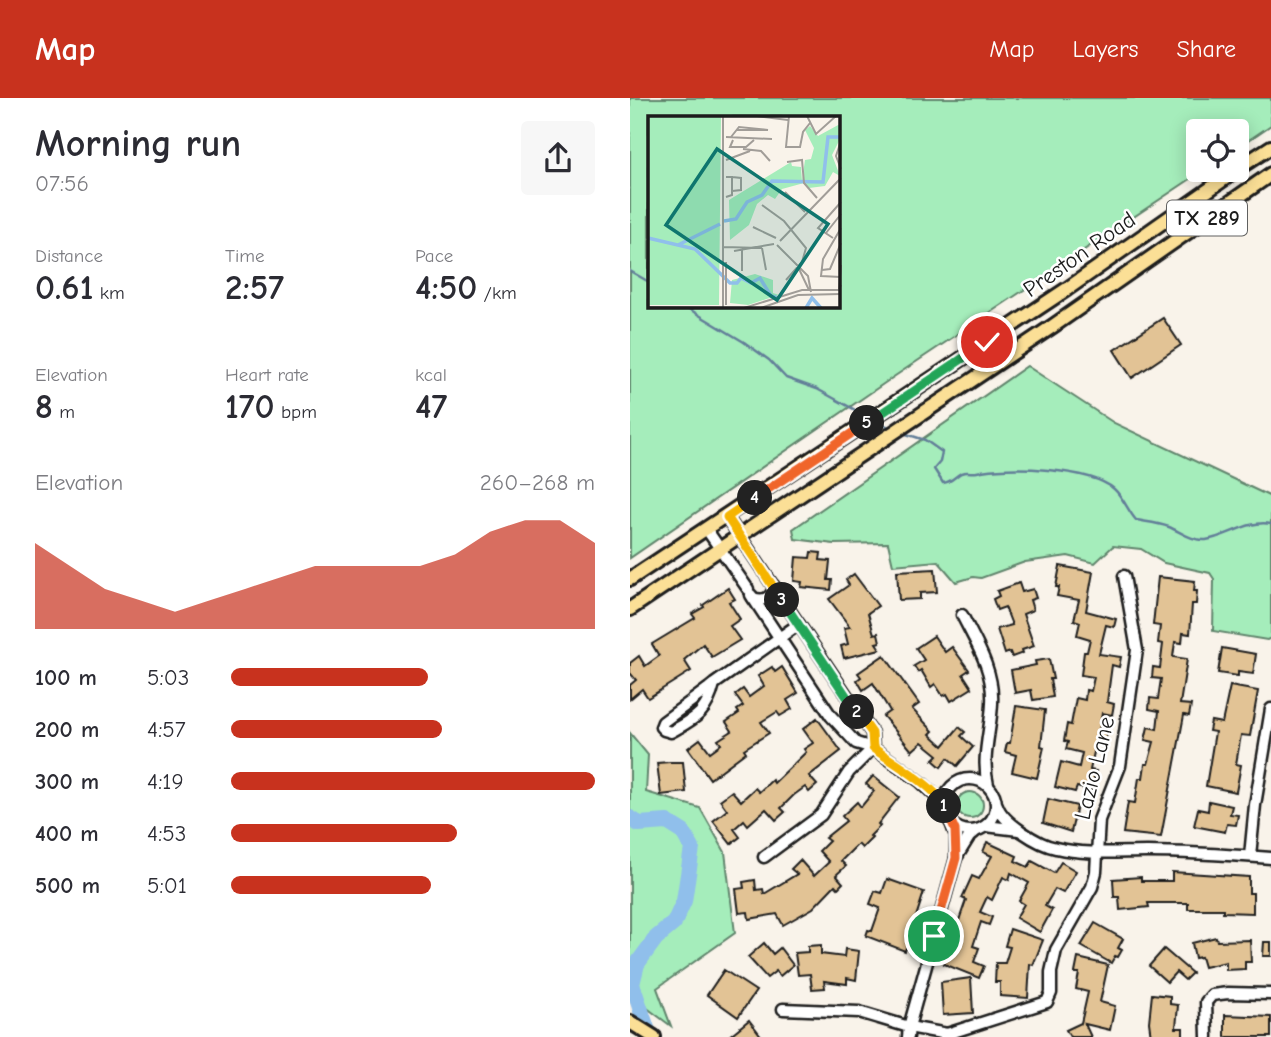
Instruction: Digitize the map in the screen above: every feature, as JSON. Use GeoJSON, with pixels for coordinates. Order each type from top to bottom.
{"type":"FeatureCollection","features":[{"type":"Feature","properties":{"kind":"main road","name":"Preston Road"},"geometry":{"type":"LineString","coordinates":[[1249,162],[1271,147]]}},
{"type":"Feature","properties":{"kind":"main road","name":"Preston Road"},"geometry":{"type":"LineString","coordinates":[[630,609],[929,409],[1271,174]]}},
{"type":"Feature","properties":{"kind":"main road","name":"Preston Road"},"geometry":{"type":"LineString","coordinates":[[630,579],[907,396],[1220,182]]}},
{"type":"Feature","properties":{"kind":"main road"},"geometry":{"type":"LineString","coordinates":[[1131,244],[1144,262]]}},
{"type":"Feature","properties":{"kind":"main road"},"geometry":{"type":"LineString","coordinates":[[630,1022],[654,1037]]}},
{"type":"Feature","properties":{"kind":"street"},"geometry":{"type":"LineString","coordinates":[[727,517],[872,733],[873,748],[849,772],[821,815],[764,857]]}},
{"type":"Feature","properties":{"kind":"street"},"geometry":{"type":"LineString","coordinates":[[707,530],[831,716],[856,743],[873,748],[921,782],[944,804]]}},
{"type":"Feature","properties":{"kind":"street","name":"Lazio Lane"},"geometry":{"type":"LineString","coordinates":[[909,1032],[947,1034],[1047,1002],[1051,993],[1051,972],[1056,950],[1089,893],[1096,872],[1099,820],[1119,766],[1137,662],[1136,638],[1124,576]]}},
{"type":"Feature","properties":{"kind":"street"},"geometry":{"type":"LineString","coordinates":[[751,594],[760,600],[767,598],[774,586]]}},
{"type":"Feature","properties":{"kind":"street"},"geometry":{"type":"LineString","coordinates":[[962,615],[984,657],[991,680],[992,709],[985,756],[988,785],[1001,813],[1020,830],[1054,848],[1097,852],[1212,853],[1271,858]]}},
{"type":"Feature","properties":{"kind":"street"},"geometry":{"type":"LineString","coordinates":[[714,684],[703,711],[671,732],[663,730],[663,722],[714,684],[799,624]]}},
{"type":"Feature","properties":{"kind":"street"},"geometry":{"type":"LineString","coordinates":[[1250,856],[1255,805],[1271,709]]}},
{"type":"Feature","properties":{"kind":"street"},"geometry":{"type":"LineString","coordinates":[[921,782],[946,786],[954,784],[975,772],[985,756]]}},
{"type":"Feature","properties":{"kind":"street"},"geometry":{"type":"LineString","coordinates":[[966,779],[979,780],[988,785]]}},
{"type":"Feature","properties":{"kind":"street"},"geometry":{"type":"LineString","coordinates":[[900,1037],[909,1032],[956,858],[956,836],[944,804],[954,784]]}},
{"type":"Feature","properties":{"kind":"street"},"geometry":{"type":"LineString","coordinates":[[956,858],[969,837],[993,820],[997,805]]}},
{"type":"Feature","properties":{"kind":"street"},"geometry":{"type":"LineString","coordinates":[[951,823],[968,831],[982,828],[1020,830]]}},
{"type":"Feature","properties":{"kind":"street"},"geometry":{"type":"LineString","coordinates":[[1207,1037],[1206,1004],[1209,997],[1216,993],[1271,994]]}},
{"type":"Feature","properties":{"kind":"street"},"geometry":{"type":"LineString","coordinates":[[783,1009],[859,1012],[909,1032]]}},
{"type":"Feature","properties":{"kind":"green space"},"geometry":{"type":"Polygon","coordinates":[[[630,98],[1271,98],[1271,125],[1249,140],[1249,119],[1186,119],[1186,182],[892,378],[630,558],[630,98]]]}},
{"type":"Feature","properties":{"kind":"green space"},"geometry":{"type":"Polygon","coordinates":[[[1027,366],[1114,423],[1271,497],[1271,638],[1267,640],[1213,631],[1214,579],[1210,573],[1164,563],[1141,549],[1113,546],[1095,563],[1068,556],[1025,562],[981,578],[973,577],[956,582],[938,561],[893,565],[888,543],[834,544],[795,539],[793,529],[1027,366]]]}},
{"type":"Feature","properties":{"kind":"green space"},"geometry":{"type":"Polygon","coordinates":[[[630,733],[648,755],[646,792],[700,808],[725,852],[735,933],[657,988],[671,1026],[630,995],[630,733]]]}},
{"type":"Feature","properties":{"kind":"green space"},"geometry":{"type":"Polygon","coordinates":[[[970,792],[979,796],[983,805],[979,814],[970,818],[961,814],[957,805],[961,796],[970,792]]]}},
{"type":"Feature","properties":{"kind":"building"},"geometry":{"type":"Polygon","coordinates":[[[1163,318],[1181,345],[1132,378],[1114,350],[1163,318]]]}},
{"type":"Feature","properties":{"kind":"building"},"geometry":{"type":"Polygon","coordinates":[[[811,552],[821,553],[820,560],[830,561],[828,580],[832,580],[831,590],[801,587],[802,582],[794,581],[796,557],[810,558],[811,552]]]}},
{"type":"Feature","properties":{"kind":"building"},"geometry":{"type":"Polygon","coordinates":[[[1060,566],[1093,572],[1086,611],[1116,619],[1114,627],[1106,625],[1099,654],[1121,657],[1119,667],[1112,665],[1107,702],[1114,704],[1112,715],[1102,713],[1099,731],[1107,733],[1105,741],[1097,739],[1090,770],[1096,771],[1091,791],[1077,787],[1075,792],[1055,787],[1061,762],[1079,767],[1082,753],[1066,749],[1068,742],[1064,741],[1067,724],[1071,725],[1076,698],[1085,700],[1086,690],[1091,691],[1094,677],[1081,675],[1084,652],[1087,652],[1090,639],[1077,635],[1080,622],[1074,620],[1079,600],[1057,596],[1060,566]]]}},
{"type":"Feature","properties":{"kind":"building"},"geometry":{"type":"Polygon","coordinates":[[[935,569],[937,592],[920,593],[920,599],[899,600],[897,571],[935,569]]]}},
{"type":"Feature","properties":{"kind":"building"},"geometry":{"type":"Polygon","coordinates":[[[854,574],[878,606],[868,613],[874,634],[878,633],[880,642],[876,643],[880,649],[844,658],[841,646],[848,644],[844,628],[850,627],[829,599],[849,585],[846,580],[854,574]]]}},
{"type":"Feature","properties":{"kind":"building"},"geometry":{"type":"Polygon","coordinates":[[[1158,577],[1195,581],[1194,591],[1197,591],[1196,604],[1192,604],[1190,634],[1183,633],[1182,643],[1175,642],[1173,657],[1187,659],[1180,704],[1191,705],[1189,716],[1184,715],[1161,837],[1123,833],[1128,802],[1135,803],[1139,778],[1143,778],[1145,764],[1148,764],[1154,742],[1145,740],[1148,727],[1157,729],[1159,711],[1149,709],[1150,698],[1158,699],[1161,679],[1152,678],[1153,667],[1160,668],[1163,644],[1158,643],[1160,626],[1153,625],[1158,577]]]}},
{"type":"Feature","properties":{"kind":"building"},"geometry":{"type":"Polygon","coordinates":[[[1019,583],[1022,592],[1033,589],[1036,598],[1030,600],[1033,610],[1023,614],[1034,646],[1012,657],[1010,652],[1005,654],[997,629],[1012,625],[1005,607],[997,610],[993,599],[999,596],[997,591],[1019,583]]]}},
{"type":"Feature","properties":{"kind":"building"},"geometry":{"type":"Polygon","coordinates":[[[728,588],[735,599],[729,602],[740,619],[730,626],[740,640],[712,657],[703,644],[684,660],[691,671],[648,698],[642,689],[630,699],[630,685],[636,680],[630,673],[630,663],[639,656],[645,666],[659,656],[652,644],[695,618],[692,614],[728,588]]]}},
{"type":"Feature","properties":{"kind":"building"},"geometry":{"type":"Polygon","coordinates":[[[934,636],[945,652],[952,647],[969,670],[963,674],[972,688],[951,701],[947,694],[943,696],[935,684],[931,687],[921,670],[918,672],[914,666],[924,660],[916,648],[934,636]]]}},
{"type":"Feature","properties":{"kind":"building"},"geometry":{"type":"Polygon","coordinates":[[[1222,648],[1256,654],[1253,674],[1238,672],[1238,676],[1218,673],[1222,648]]]}},
{"type":"Feature","properties":{"kind":"building"},"geometry":{"type":"Polygon","coordinates":[[[884,655],[919,704],[912,709],[933,731],[930,734],[943,746],[959,727],[965,732],[961,736],[973,747],[957,766],[948,758],[941,767],[933,760],[938,755],[922,742],[912,751],[883,716],[890,711],[873,683],[863,690],[857,680],[861,677],[858,673],[884,655]]]}},
{"type":"Feature","properties":{"kind":"building"},"geometry":{"type":"Polygon","coordinates":[[[1049,659],[1053,697],[1033,700],[1031,690],[1015,693],[1011,670],[1036,665],[1035,661],[1049,659]]]}},
{"type":"Feature","properties":{"kind":"building"},"geometry":{"type":"Polygon","coordinates":[[[772,667],[775,672],[782,667],[798,693],[787,700],[792,709],[780,716],[777,712],[761,722],[769,733],[744,749],[746,752],[710,779],[688,748],[700,739],[710,752],[721,744],[718,740],[732,731],[726,722],[739,713],[737,710],[743,706],[735,695],[743,689],[749,697],[764,686],[758,676],[772,667]]]}},
{"type":"Feature","properties":{"kind":"building"},"geometry":{"type":"Polygon","coordinates":[[[1230,686],[1258,691],[1250,736],[1241,735],[1236,764],[1241,765],[1236,792],[1206,786],[1215,732],[1209,731],[1211,721],[1222,723],[1230,686]]]}},
{"type":"Feature","properties":{"kind":"building"},"geometry":{"type":"Polygon","coordinates":[[[1016,706],[1045,710],[1041,746],[1044,747],[1037,778],[1012,772],[1016,755],[1005,752],[1007,743],[1010,743],[1016,706]]]}},
{"type":"Feature","properties":{"kind":"building"},"geometry":{"type":"Polygon","coordinates":[[[817,718],[841,751],[809,776],[817,785],[809,792],[805,787],[794,795],[781,808],[785,812],[776,820],[766,809],[748,825],[744,820],[734,829],[740,837],[731,844],[713,821],[727,810],[720,800],[732,791],[741,801],[755,788],[759,792],[772,780],[774,783],[806,752],[804,749],[813,743],[803,729],[817,718]]]}},
{"type":"Feature","properties":{"kind":"building"},"geometry":{"type":"Polygon","coordinates":[[[683,762],[686,792],[661,795],[657,763],[683,762]]]}},
{"type":"Feature","properties":{"kind":"building"},"geometry":{"type":"Polygon","coordinates":[[[873,776],[899,797],[870,836],[872,838],[862,848],[858,844],[841,861],[846,866],[836,875],[843,883],[838,888],[835,885],[813,908],[783,925],[777,914],[749,919],[748,912],[739,913],[736,889],[744,888],[743,882],[755,880],[756,890],[763,889],[764,894],[797,874],[791,869],[800,860],[814,876],[829,862],[819,851],[829,841],[825,838],[846,821],[842,816],[857,802],[861,807],[874,791],[866,784],[873,776]]]}},
{"type":"Feature","properties":{"kind":"building"},"geometry":{"type":"Polygon","coordinates":[[[1048,799],[1077,806],[1071,832],[1043,823],[1048,799]]]}},
{"type":"Feature","properties":{"kind":"building"},"geometry":{"type":"Polygon","coordinates":[[[1209,801],[1232,806],[1230,814],[1238,815],[1236,825],[1227,824],[1225,832],[1194,826],[1198,809],[1208,811],[1209,801]]]}},
{"type":"Feature","properties":{"kind":"building"},"geometry":{"type":"Polygon","coordinates":[[[987,842],[1017,856],[1015,861],[1028,867],[1032,861],[1054,873],[1061,862],[1076,871],[1063,893],[1055,889],[1045,906],[1052,910],[1040,932],[1016,918],[1024,904],[1019,901],[1029,883],[1011,873],[1009,880],[1003,877],[992,900],[987,897],[980,912],[992,917],[989,925],[981,922],[973,946],[979,948],[974,962],[984,966],[979,978],[944,964],[966,900],[962,898],[972,876],[979,879],[992,856],[983,852],[987,842]]]}},
{"type":"Feature","properties":{"kind":"building"},"geometry":{"type":"Polygon","coordinates":[[[1172,872],[1249,877],[1249,893],[1253,893],[1253,913],[1223,912],[1223,909],[1188,909],[1188,903],[1148,903],[1149,907],[1120,910],[1119,897],[1114,897],[1113,879],[1141,877],[1141,881],[1172,881],[1172,872]]]}},
{"type":"Feature","properties":{"kind":"building"},"geometry":{"type":"Polygon","coordinates":[[[887,879],[924,892],[905,951],[866,936],[868,930],[872,931],[880,908],[870,904],[875,891],[882,893],[887,879]]]}},
{"type":"Feature","properties":{"kind":"building"},"geometry":{"type":"Polygon","coordinates":[[[1095,923],[1123,939],[1118,948],[1122,950],[1111,963],[1081,946],[1095,923]]]}},
{"type":"Feature","properties":{"kind":"building"},"geometry":{"type":"Polygon","coordinates":[[[1010,929],[1043,940],[1033,965],[1030,964],[1028,998],[1000,996],[1000,982],[995,982],[996,963],[1005,963],[1010,947],[1005,946],[1010,929]]]}},
{"type":"Feature","properties":{"kind":"building"},"geometry":{"type":"Polygon","coordinates":[[[1216,937],[1217,941],[1250,940],[1251,962],[1245,962],[1245,969],[1226,970],[1226,962],[1204,967],[1201,957],[1195,958],[1192,943],[1216,937]]]}},
{"type":"Feature","properties":{"kind":"building"},"geometry":{"type":"Polygon","coordinates":[[[1264,942],[1271,942],[1271,956],[1263,956],[1264,942]]]}},
{"type":"Feature","properties":{"kind":"building"},"geometry":{"type":"Polygon","coordinates":[[[764,943],[773,954],[780,948],[793,965],[780,976],[776,971],[767,978],[748,957],[764,943]]]}},
{"type":"Feature","properties":{"kind":"building"},"geometry":{"type":"Polygon","coordinates":[[[821,945],[821,954],[844,957],[845,949],[859,951],[856,980],[847,978],[847,984],[824,981],[825,988],[812,989],[810,974],[798,975],[795,953],[808,952],[808,946],[821,945]]]}},
{"type":"Feature","properties":{"kind":"building"},"geometry":{"type":"Polygon","coordinates":[[[1164,949],[1192,973],[1185,980],[1176,972],[1167,982],[1149,966],[1164,949]]]}},
{"type":"Feature","properties":{"kind":"building"},"geometry":{"type":"Polygon","coordinates":[[[1078,958],[1108,965],[1100,1002],[1115,1006],[1110,1030],[1085,1024],[1091,1037],[1070,1037],[1066,1030],[1081,1023],[1088,992],[1076,989],[1078,958]]]}},
{"type":"Feature","properties":{"kind":"building"},"geometry":{"type":"Polygon","coordinates":[[[724,970],[756,991],[738,1017],[707,995],[724,970]]]}},
{"type":"Feature","properties":{"kind":"building"},"geometry":{"type":"Polygon","coordinates":[[[971,978],[973,1013],[943,1015],[941,982],[971,978]]]}},
{"type":"Feature","properties":{"kind":"building"},"geometry":{"type":"Polygon","coordinates":[[[1152,994],[1170,996],[1170,1004],[1178,1005],[1176,1028],[1183,1028],[1183,1037],[1151,1037],[1149,1022],[1152,994]]]}},
{"type":"Feature","properties":{"kind":"building"},"geometry":{"type":"Polygon","coordinates":[[[1225,1015],[1271,1017],[1271,1037],[1225,1037],[1225,1015]]]}},
{"type":"Feature","properties":{"kind":"building"},"geometry":{"type":"Polygon","coordinates":[[[749,1020],[762,1037],[728,1037],[749,1020]]]}},
{"type":"Feature","properties":{"kind":"waterway"},"geometry":{"type":"LineString","coordinates":[[630,271],[648,281]]}},
{"type":"Feature","properties":{"kind":"waterway"},"geometry":{"type":"LineString","coordinates":[[687,308],[744,342],[769,360],[786,378],[817,389],[868,417]]}},
{"type":"Feature","properties":{"kind":"waterway"},"geometry":{"type":"LineString","coordinates":[[877,421],[893,429]]}},
{"type":"Feature","properties":{"kind":"waterway"},"geometry":{"type":"LineString","coordinates":[[903,433],[925,440],[942,452],[940,462],[934,469],[943,483],[965,472],[1048,470],[1087,476],[1102,482],[1117,492],[1136,520],[1165,526],[1196,539],[1214,538],[1255,524],[1271,524]]}},
{"type":"Feature","properties":{"kind":"waterway"},"geometry":{"type":"LineString","coordinates":[[630,818],[639,824],[667,822],[683,832],[692,848],[684,901],[674,923],[656,938],[637,964],[632,984],[650,1037]]}},
{"type":"Feature","properties":{"kind":"route"},"geometry":{"type":"LineString","coordinates":[[934,936],[956,858],[955,830],[948,819],[944,804],[934,792],[873,748],[872,733],[727,517],[987,342]]}}]}
